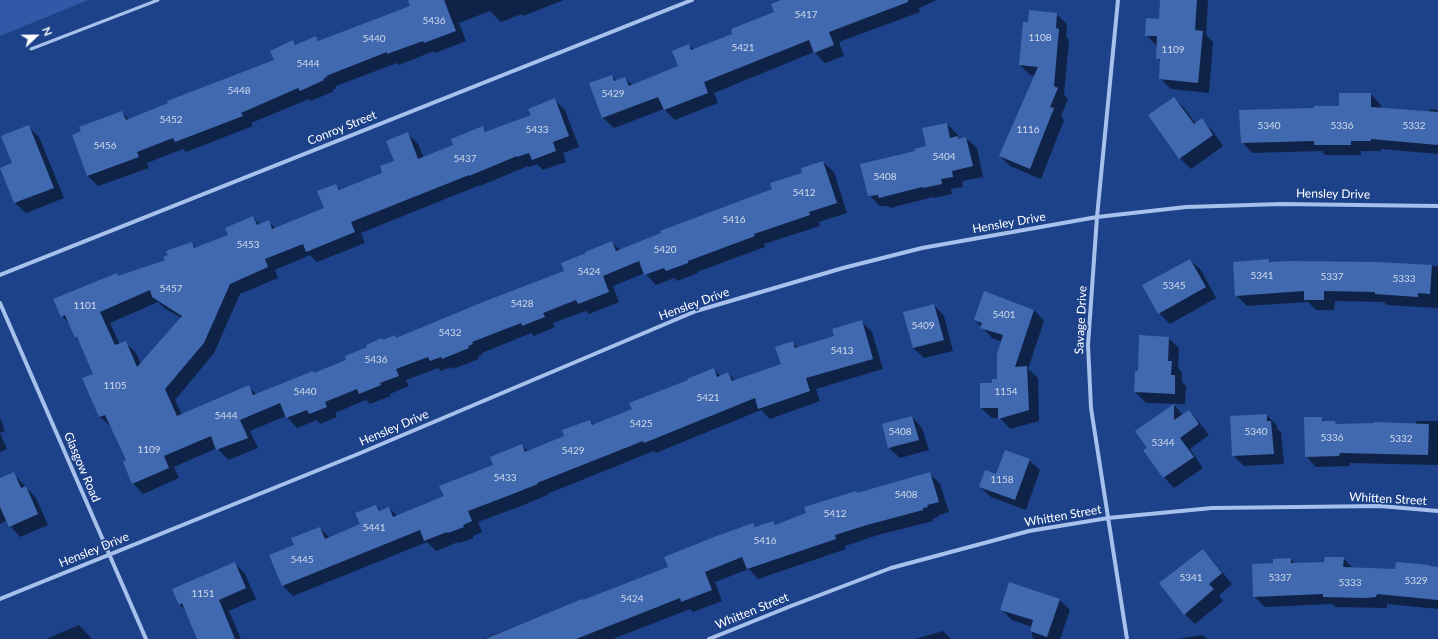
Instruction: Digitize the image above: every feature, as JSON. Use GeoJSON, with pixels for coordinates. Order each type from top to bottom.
{"type":"FeatureCollection","features":[{"type":"Feature","properties":{"kind":"street","name":"Conroy Street"},"geometry":{"type":"LineString","coordinates":[[0,276],[692,0]]}},
{"type":"Feature","properties":{"kind":"street","name":"Savage Drive"},"geometry":{"type":"LineString","coordinates":[[1118,0],[1097,218],[1088,345],[1091,408],[1127,639]]}},
{"type":"Feature","properties":{"kind":"street","name":"Hensley Drive"},"geometry":{"type":"LineString","coordinates":[[0,599],[358,454],[696,312],[844,268],[922,248],[1097,218],[1186,207],[1281,204],[1438,206]]}},
{"type":"Feature","properties":{"kind":"street","name":"Glasgow Road"},"geometry":{"type":"LineString","coordinates":[[0,303],[146,639]]}},
{"type":"Feature","properties":{"kind":"street","name":"Whitten Street"},"geometry":{"type":"LineString","coordinates":[[708,639],[892,568],[1029,531],[1108,518],[1212,508],[1380,506],[1438,511]]}},
{"type":"Feature","properties":{"kind":"lane"},"geometry":{"type":"LineString","coordinates":[[31,50],[158,0]]}},
{"type":"Feature","properties":{"kind":"shaded area"},"geometry":{"type":"Polygon","coordinates":[[[0,0],[88,0],[0,36],[0,0]]]}},
{"type":"Feature","properties":{"kind":"building"},"geometry":{"type":"Polygon","coordinates":[[[408,0],[444,0],[456,31],[424,43],[423,41],[387,54],[387,52],[326,76],[327,77],[323,79],[324,80],[300,91],[298,88],[241,113],[243,116],[175,142],[173,138],[137,152],[139,157],[87,176],[72,135],[81,131],[79,127],[122,111],[126,120],[168,103],[167,101],[274,60],[270,51],[293,40],[295,45],[316,36],[318,41],[410,6],[408,0]]]}},
{"type":"Feature","properties":{"kind":"building"},"geometry":{"type":"Polygon","coordinates":[[[781,0],[908,0],[908,2],[829,32],[834,45],[814,53],[809,40],[704,82],[708,93],[664,110],[658,97],[602,118],[589,83],[612,75],[614,81],[625,77],[629,86],[678,66],[672,51],[689,44],[691,50],[732,34],[731,29],[774,12],[771,4],[781,0]]]}},
{"type":"Feature","properties":{"kind":"building"},"geometry":{"type":"Polygon","coordinates":[[[1160,0],[1197,0],[1195,30],[1203,31],[1198,83],[1159,79],[1160,59],[1156,59],[1157,36],[1145,36],[1146,18],[1159,19],[1160,0]]]}},
{"type":"Feature","properties":{"kind":"building"},"geometry":{"type":"Polygon","coordinates":[[[1029,10],[1057,13],[1056,28],[1059,29],[1054,86],[1058,88],[1050,107],[1054,108],[1030,169],[999,156],[1038,67],[1019,65],[1023,22],[1028,22],[1029,10]]]}},
{"type":"Feature","properties":{"kind":"building"},"geometry":{"type":"Polygon","coordinates":[[[1339,93],[1371,93],[1371,107],[1438,112],[1438,145],[1371,139],[1371,141],[1351,141],[1351,145],[1314,145],[1314,141],[1241,143],[1239,110],[1339,106],[1339,93]]]}},
{"type":"Feature","properties":{"kind":"building"},"geometry":{"type":"Polygon","coordinates":[[[1174,97],[1194,124],[1202,118],[1213,135],[1179,159],[1148,115],[1174,97]]]}},
{"type":"Feature","properties":{"kind":"building"},"geometry":{"type":"Polygon","coordinates":[[[555,98],[569,136],[553,142],[556,151],[532,160],[529,153],[517,156],[351,222],[355,232],[306,252],[303,244],[265,259],[268,267],[230,284],[204,343],[165,389],[177,416],[249,385],[253,395],[313,371],[314,373],[346,360],[345,356],[367,347],[366,345],[382,338],[383,340],[395,335],[396,338],[483,302],[564,271],[561,263],[612,241],[616,251],[661,233],[660,231],[772,189],[770,183],[802,173],[801,168],[823,161],[837,203],[809,212],[810,215],[754,234],[755,236],[688,261],[688,263],[666,271],[664,268],[644,275],[639,261],[603,276],[609,292],[578,304],[576,300],[543,313],[545,317],[522,326],[521,323],[472,342],[473,344],[468,346],[469,348],[442,359],[441,357],[430,361],[428,357],[396,369],[399,376],[380,383],[381,385],[359,394],[357,389],[325,402],[327,407],[309,414],[307,410],[286,418],[280,403],[240,420],[248,438],[216,450],[211,436],[164,456],[169,468],[132,484],[123,462],[126,460],[105,415],[99,417],[82,378],[93,374],[77,337],[75,338],[65,315],[61,317],[53,299],[117,273],[118,276],[165,260],[163,257],[168,255],[166,251],[192,242],[194,248],[228,235],[225,228],[253,216],[257,225],[269,220],[272,229],[324,208],[317,191],[336,184],[339,190],[382,173],[380,166],[394,161],[386,141],[408,132],[418,159],[453,145],[451,139],[483,126],[485,132],[531,115],[528,109],[555,98]],[[150,290],[100,312],[115,345],[126,341],[137,367],[182,316],[152,297],[150,290]]]}},
{"type":"Feature","properties":{"kind":"building"},"geometry":{"type":"Polygon","coordinates":[[[947,123],[950,138],[958,136],[958,139],[966,137],[973,166],[952,171],[953,177],[941,179],[942,184],[922,187],[879,198],[878,195],[868,196],[860,164],[915,151],[914,149],[926,146],[922,128],[947,123]]]}},
{"type":"Feature","properties":{"kind":"building"},"geometry":{"type":"Polygon","coordinates":[[[29,125],[54,188],[14,203],[0,168],[12,163],[1,136],[29,125]]]}},
{"type":"Feature","properties":{"kind":"building"},"geometry":{"type":"Polygon","coordinates":[[[1190,259],[1206,287],[1158,314],[1142,285],[1190,259]]]}},
{"type":"Feature","properties":{"kind":"building"},"geometry":{"type":"Polygon","coordinates":[[[1269,259],[1269,262],[1377,262],[1432,265],[1430,294],[1418,293],[1418,297],[1375,294],[1375,292],[1324,291],[1324,300],[1304,300],[1304,291],[1235,296],[1233,262],[1269,259]]]}},
{"type":"Feature","properties":{"kind":"building"},"geometry":{"type":"Polygon","coordinates":[[[984,291],[1034,310],[1015,367],[1027,366],[1029,410],[998,419],[998,408],[980,408],[980,383],[992,383],[992,379],[997,379],[997,354],[1003,335],[980,328],[982,323],[974,320],[984,291]]]}},
{"type":"Feature","properties":{"kind":"building"},"geometry":{"type":"Polygon","coordinates":[[[934,304],[944,340],[913,348],[903,312],[934,304]]]}},
{"type":"Feature","properties":{"kind":"building"},"geometry":{"type":"Polygon","coordinates":[[[862,320],[873,359],[806,378],[810,391],[758,409],[755,398],[644,443],[643,441],[468,511],[472,521],[463,525],[464,527],[424,541],[420,530],[282,586],[269,555],[294,545],[291,538],[320,527],[325,539],[360,524],[355,513],[376,505],[379,511],[389,507],[393,517],[444,496],[439,486],[493,465],[490,457],[522,444],[525,452],[564,436],[562,430],[590,420],[592,425],[632,409],[629,403],[714,368],[717,377],[728,372],[732,381],[781,364],[775,347],[793,341],[795,348],[834,336],[832,329],[862,320]]]}},
{"type":"Feature","properties":{"kind":"building"},"geometry":{"type":"Polygon","coordinates":[[[1139,335],[1169,337],[1168,361],[1172,361],[1171,375],[1175,375],[1175,394],[1134,392],[1135,371],[1138,371],[1139,335]]]}},
{"type":"Feature","properties":{"kind":"building"},"geometry":{"type":"Polygon","coordinates":[[[1174,404],[1174,420],[1189,410],[1199,424],[1180,438],[1194,457],[1163,478],[1143,450],[1147,448],[1135,431],[1174,404]]]}},
{"type":"Feature","properties":{"kind":"building"},"geometry":{"type":"Polygon","coordinates":[[[1267,414],[1267,421],[1271,421],[1274,454],[1232,456],[1230,416],[1267,414]]]}},
{"type":"Feature","properties":{"kind":"building"},"geometry":{"type":"Polygon","coordinates":[[[912,416],[919,440],[888,448],[882,424],[912,416]]]}},
{"type":"Feature","properties":{"kind":"building"},"geometry":{"type":"Polygon","coordinates":[[[1304,417],[1322,417],[1322,421],[1335,421],[1336,424],[1374,422],[1429,424],[1428,455],[1340,453],[1339,456],[1305,457],[1304,417]]]}},
{"type":"Feature","properties":{"kind":"building"},"geometry":{"type":"Polygon","coordinates":[[[1005,450],[1030,459],[1015,500],[979,487],[985,470],[996,474],[1005,450]]]}},
{"type":"Feature","properties":{"kind":"building"},"geometry":{"type":"Polygon","coordinates":[[[14,472],[21,488],[26,486],[38,514],[9,527],[0,507],[0,478],[14,472]]]}},
{"type":"Feature","properties":{"kind":"building"},"geometry":{"type":"Polygon","coordinates":[[[930,472],[939,502],[927,505],[928,507],[923,508],[923,510],[835,535],[836,539],[747,569],[742,557],[705,572],[712,590],[681,602],[680,598],[576,639],[485,639],[582,599],[583,600],[668,567],[664,557],[714,537],[753,523],[755,527],[773,521],[775,525],[806,513],[804,507],[856,491],[857,493],[930,472]]]}},
{"type":"Feature","properties":{"kind":"building"},"geometry":{"type":"Polygon","coordinates":[[[1203,549],[1222,573],[1209,584],[1214,589],[1184,615],[1159,583],[1203,549]]]}},
{"type":"Feature","properties":{"kind":"building"},"geometry":{"type":"Polygon","coordinates":[[[1325,557],[1344,557],[1343,567],[1395,569],[1396,562],[1438,567],[1438,600],[1377,594],[1376,597],[1365,598],[1323,597],[1323,594],[1253,597],[1252,564],[1273,563],[1273,559],[1291,558],[1291,563],[1324,562],[1325,557]]]}},
{"type":"Feature","properties":{"kind":"building"},"geometry":{"type":"Polygon","coordinates":[[[235,562],[246,588],[219,600],[235,639],[197,639],[182,603],[179,605],[172,589],[235,562]]]}},
{"type":"Feature","properties":{"kind":"building"},"geometry":{"type":"Polygon","coordinates":[[[1009,582],[1060,599],[1047,637],[1030,631],[1033,620],[1000,610],[1009,582]]]}}]}
